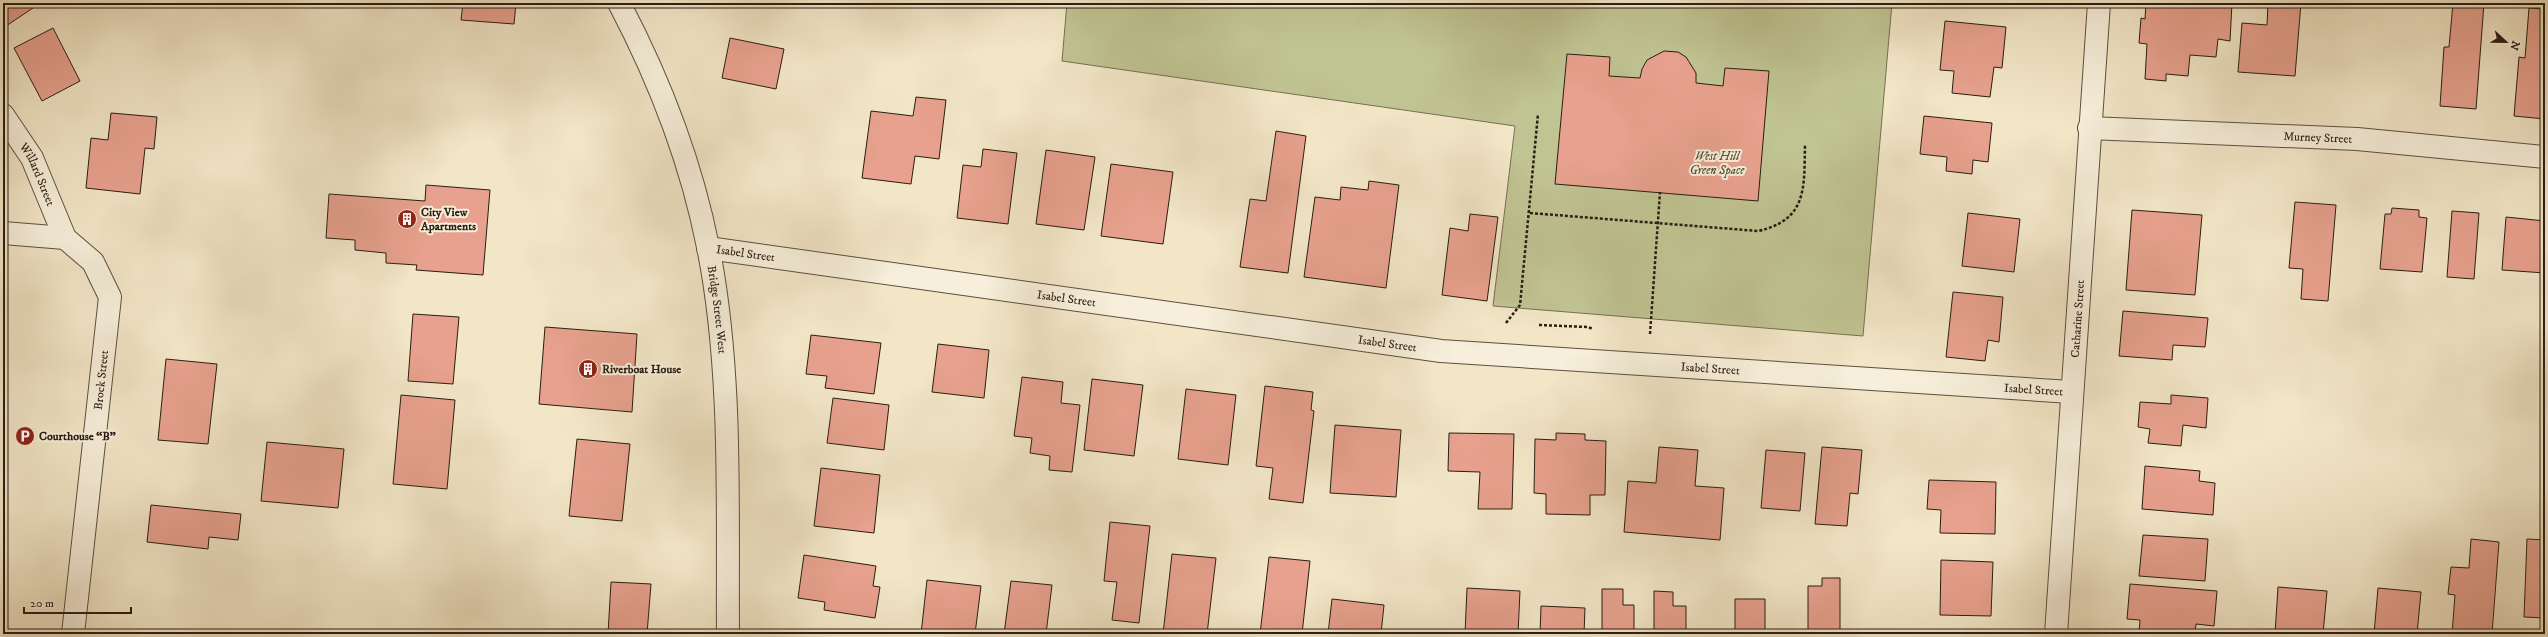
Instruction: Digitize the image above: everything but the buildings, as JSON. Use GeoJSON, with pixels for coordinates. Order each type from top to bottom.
{"type":"FeatureCollection","features":[{"type":"Feature","properties":{"kind":"street","name":"Bridge Street West"},"geometry":{"type":"LineString","coordinates":[[619,3],[646,53],[669,108],[689,169],[708,248],[726,407],[728,634]]}},
{"type":"Feature","properties":{"kind":"street","name":"Catharine Street"},"geometry":{"type":"LineString","coordinates":[[2056,634],[2071,392],[2099,3]]}},
{"type":"Feature","properties":{"kind":"street","name":"Willard Street"},"geometry":{"type":"LineString","coordinates":[[3,115],[32,158],[65,238]]}},
{"type":"Feature","properties":{"kind":"street","name":"Murney Street"},"geometry":{"type":"LineString","coordinates":[[2089,128],[2357,139],[2545,157]]}},
{"type":"Feature","properties":{"kind":"street"},"geometry":{"type":"LineString","coordinates":[[3,233],[65,238]]}},
{"type":"Feature","properties":{"kind":"street","name":"Brock Street"},"geometry":{"type":"LineString","coordinates":[[65,238],[93,262],[110,297],[73,634]]}},
{"type":"Feature","properties":{"kind":"street","name":"Isabel Street"},"geometry":{"type":"LineString","coordinates":[[708,248],[1441,351],[2071,392]]}},
{"type":"Feature","properties":{"kind":"path"},"geometry":{"type":"LineString","coordinates":[[1506,324],[1520,305],[1530,213],[1538,114]]}},
{"type":"Feature","properties":{"kind":"path"},"geometry":{"type":"LineString","coordinates":[[1530,213],[1758,231],[1775,227],[1790,217],[1801,201],[1804,183],[1805,144]]}},
{"type":"Feature","properties":{"kind":"path"},"geometry":{"type":"LineString","coordinates":[[1649,339],[1660,192]]}},
{"type":"Feature","properties":{"kind":"green space","name":"West Hill Green Space"},"geometry":{"type":"Polygon","coordinates":[[[1067,3],[1892,3],[1863,336],[1493,306],[1515,126],[1062,61],[1067,3]]]}},
{"type":"Feature","properties":{"kind":"place","name":"City View Apartments"},"geometry":{"type":"Point","coordinates":[407,219]}},
{"type":"Feature","properties":{"kind":"place","name":"Riverboat House"},"geometry":{"type":"Point","coordinates":[588,369]}},
{"type":"Feature","properties":{"kind":"place","name":"Courthouse “B”"},"geometry":{"type":"Point","coordinates":[25,436]}}]}
